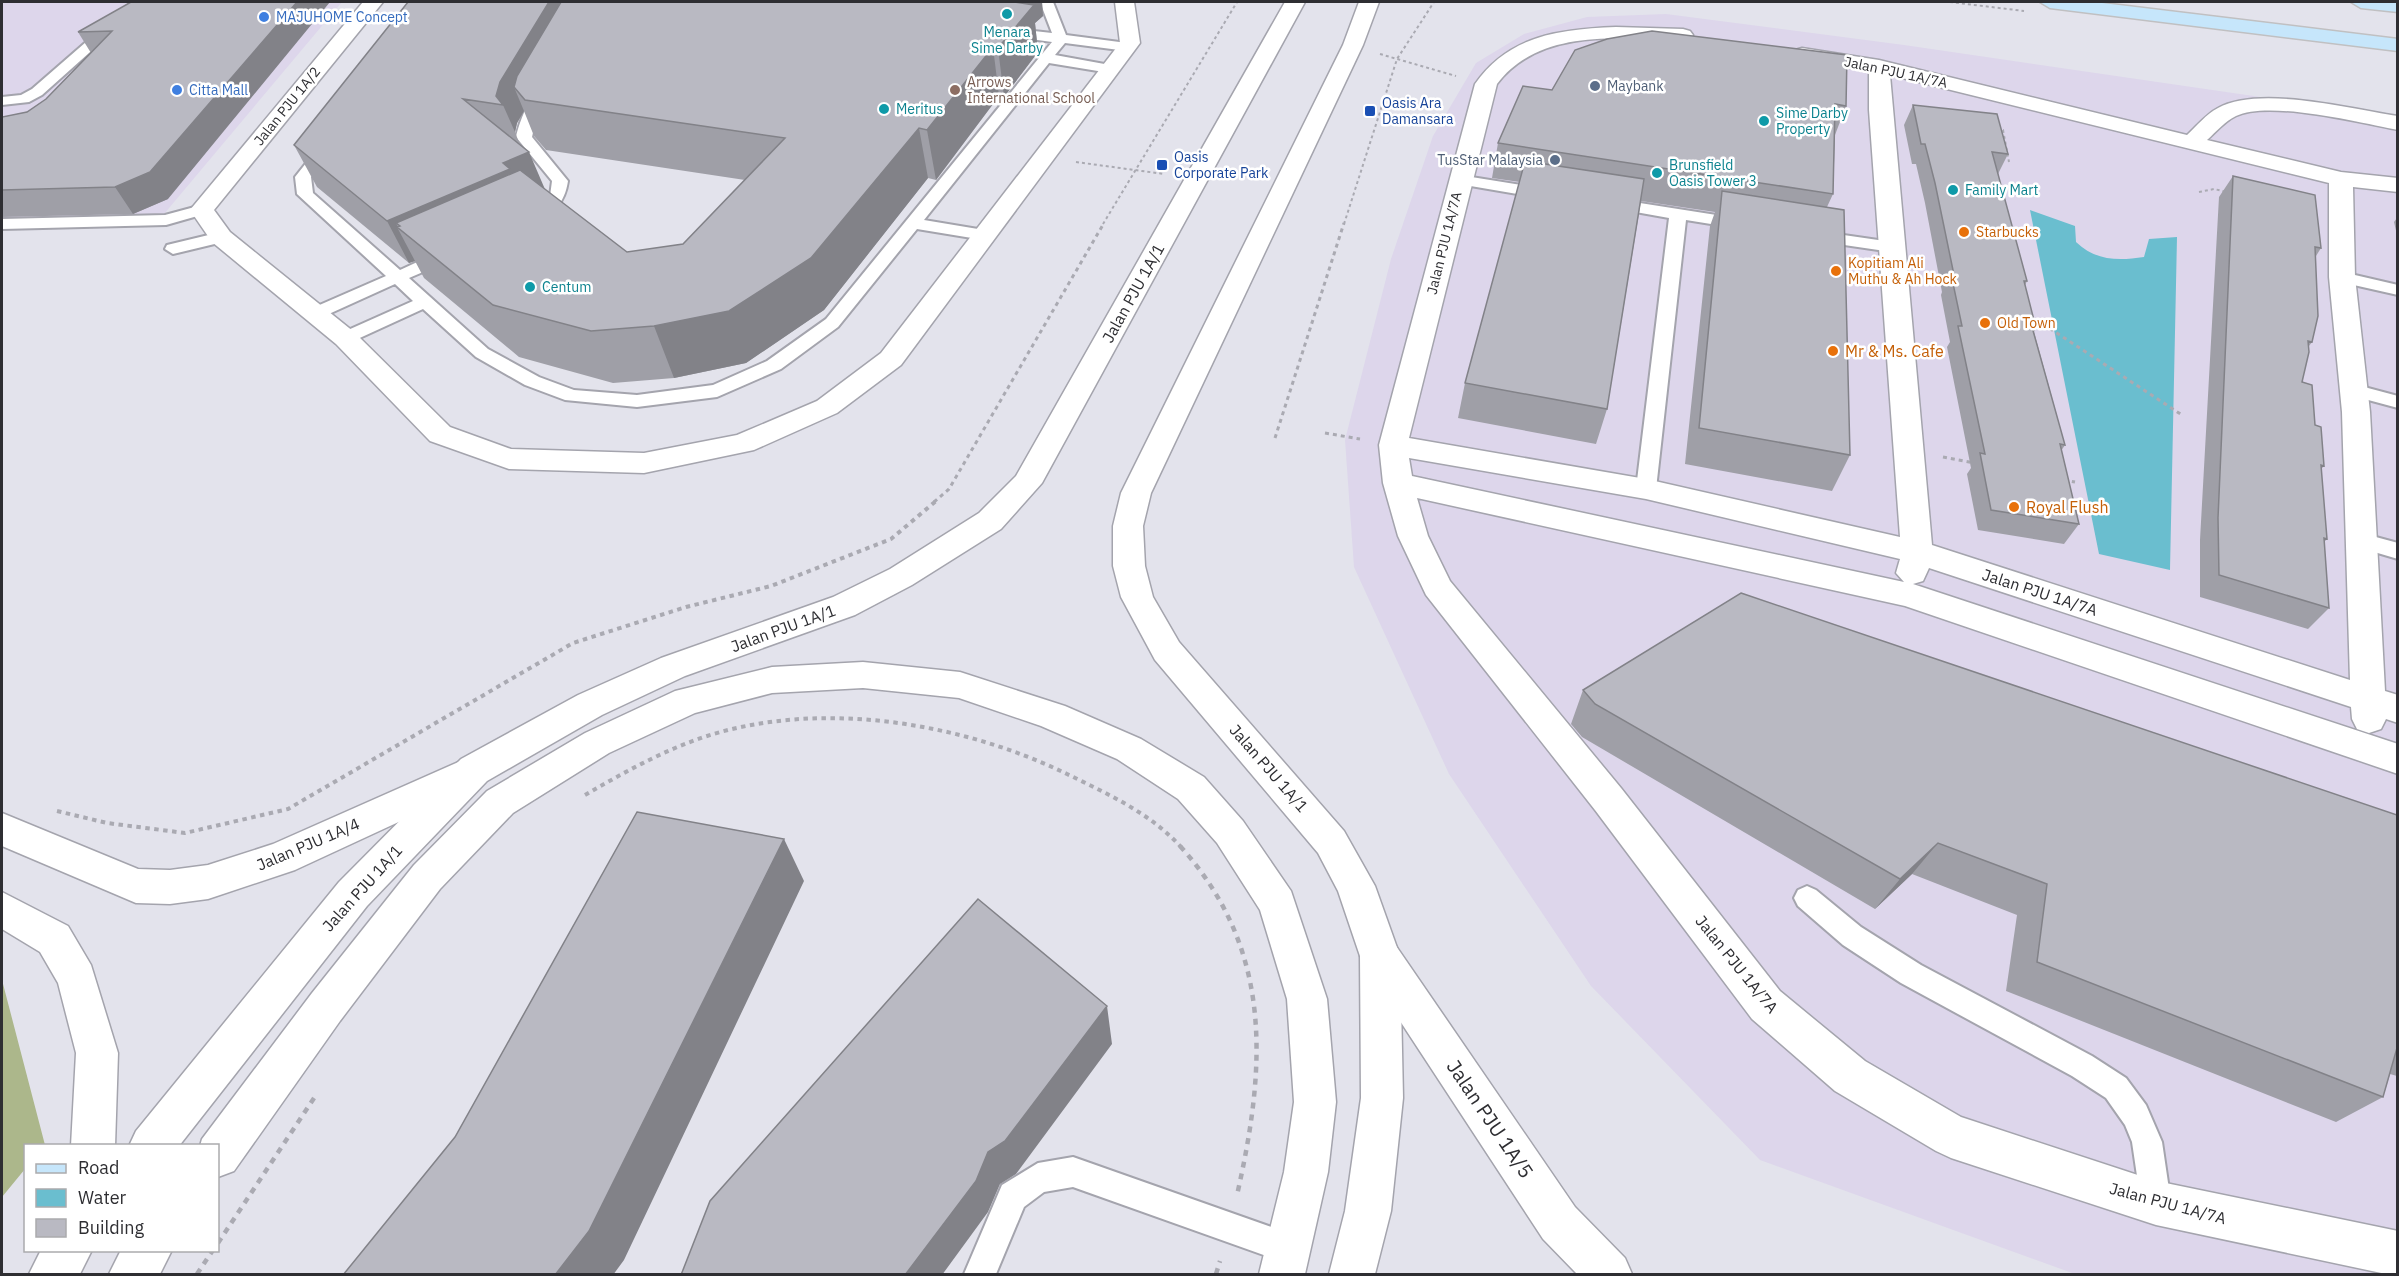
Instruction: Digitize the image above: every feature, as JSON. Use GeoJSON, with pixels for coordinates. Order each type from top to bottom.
{"type":"FeatureCollection","features":[{"type":"Feature","properties":{"kind":"main road"},"geometry":{"type":"LineString","coordinates":[[2050,2],[2397,45]]}},
{"type":"Feature","properties":{"kind":"main road"},"geometry":{"type":"LineString","coordinates":[[2356,10],[2397,6]]}},
{"type":"Feature","properties":{"kind":"main road"},"geometry":{"type":"LineString","coordinates":[[2356,10],[2397,24]]}},
{"type":"Feature","properties":{"kind":"street","name":"Jalan PJU 1A/2"},"geometry":{"type":"LineString","coordinates":[[202,210],[373,2]]}},
{"type":"Feature","properties":{"kind":"street"},"geometry":{"type":"LineString","coordinates":[[202,210],[220,237],[345,338],[440,434],[510,459],[644,463],[744,443],[827,407],[891,359],[1130,43],[1124,2]]}},
{"type":"Feature","properties":{"kind":"street","name":"Jalan PJU 1A/1"},"geometry":{"type":"LineString","coordinates":[[1352,1275],[1368,1210],[1382,1098],[1380,956],[1356,886],[1331,842],[1167,651],[1137,597],[1129,566],[1128,526],[1136,493],[1353,45],[1369,2]]}},
{"type":"Feature","properties":{"kind":"street","name":"Jalan PJU 1A/1"},"geometry":{"type":"LineString","coordinates":[[153,1144],[353,894],[474,770],[590,705],[673,667],[844,606],[901,577],[990,521],[1027,483],[1196,178],[1289,4]]}},
{"type":"Feature","properties":{"kind":"street","name":"Jalan PJU 1A/7A"},"geometry":{"type":"LineString","coordinates":[[1706,39],[1645,41],[1574,37],[1536,44],[1505,61],[1486,84],[1459,180],[1393,446],[1398,483],[1413,536],[1437,586],[1608,799],[1766,1005],[1850,1077],[1951,1136],[2156,1203],[2397,1254]]}},
{"type":"Feature","properties":{"kind":"street","name":"Jalan PJU 1A/7A"},"geometry":{"type":"LineString","coordinates":[[1782,51],[1879,66],[2341,179],[2397,185]]}},
{"type":"Feature","properties":{"kind":"street"},"geometry":{"type":"LineString","coordinates":[[1879,66],[1917,552],[1908,595]]}},
{"type":"Feature","properties":{"kind":"street"},"geometry":{"type":"LineString","coordinates":[[2193,141],[2229,111],[2266,105],[2300,106],[2397,123]]}},
{"type":"Feature","properties":{"kind":"street"},"geometry":{"type":"LineString","coordinates":[[1398,483],[1908,595],[2384,755],[2382,704],[2361,541],[2353,390],[2342,276],[2341,179]]}},
{"type":"Feature","properties":{"kind":"street","name":"Jalan PJU 1A/7A"},"geometry":{"type":"LineString","coordinates":[[1393,446],[1646,489],[1917,552],[2382,704]]}},
{"type":"Feature","properties":{"kind":"street"},"geometry":{"type":"LineString","coordinates":[[219,1154],[326,1007],[427,877],[500,802],[597,743],[687,700],[772,680],[863,675],[960,685],[1064,720],[1129,749],[1191,788],[1230,832],[1277,903],[1307,999],[1316,1102],[1306,1172],[1286,1261]]}},
{"type":"Feature","properties":{"kind":"street","name":"Jalan PJU 1A/4"},"geometry":{"type":"LineString","coordinates":[[2,829],[136,885],[170,887],[208,882],[282,858],[474,770]]}},
{"type":"Feature","properties":{"kind":"street"},"geometry":{"type":"LineString","coordinates":[[2,909],[54,939],[77,978],[97,1053],[93,1144]]}},
{"type":"Feature","properties":{"kind":"street","name":"Jalan PJU 1A/5"},"geometry":{"type":"LineString","coordinates":[[1380,956],[1559,1223],[1609,1275]]}},
{"type":"Feature","properties":{"kind":"street"},"geometry":{"type":"LineString","coordinates":[[52,1275],[68,1252]]}},
{"type":"Feature","properties":{"kind":"street"},"geometry":{"type":"LineString","coordinates":[[132,1275],[148,1252]]}},
{"type":"Feature","properties":{"kind":"lane"},"geometry":{"type":"LineString","coordinates":[[2,101],[24,99],[37,92],[139,2]]}},
{"type":"Feature","properties":{"kind":"lane"},"geometry":{"type":"LineString","coordinates":[[1047,2],[1061,39]]}},
{"type":"Feature","properties":{"kind":"lane"},"geometry":{"type":"LineString","coordinates":[[994,30],[1127,47]]}},
{"type":"Feature","properties":{"kind":"lane"},"geometry":{"type":"LineString","coordinates":[[339,131],[303,177],[305,194],[482,353],[532,381],[572,396],[637,400],[717,391],[774,365],[832,322],[1061,39]]}},
{"type":"Feature","properties":{"kind":"lane"},"geometry":{"type":"LineString","coordinates":[[1045,58],[1110,69]]}},
{"type":"Feature","properties":{"kind":"lane"},"geometry":{"type":"LineString","coordinates":[[521,222],[542,213],[558,197],[560,181],[524,137],[527,124],[550,83]]}},
{"type":"Feature","properties":{"kind":"lane"},"geometry":{"type":"LineString","coordinates":[[1459,180],[1563,196]]}},
{"type":"Feature","properties":{"kind":"lane"},"geometry":{"type":"LineString","coordinates":[[1597,201],[1758,226]]}},
{"type":"Feature","properties":{"kind":"lane"},"geometry":{"type":"LineString","coordinates":[[2,224],[166,220],[202,210]]}},
{"type":"Feature","properties":{"kind":"lane"},"geometry":{"type":"LineString","coordinates":[[1646,489],[1678,214]]}},
{"type":"Feature","properties":{"kind":"lane"},"geometry":{"type":"LineString","coordinates":[[912,223],[984,236]]}},
{"type":"Feature","properties":{"kind":"lane"},"geometry":{"type":"LineString","coordinates":[[1804,234],[1892,247]]}},
{"type":"Feature","properties":{"kind":"lane"},"geometry":{"type":"LineString","coordinates":[[173,249],[220,237]]}},
{"type":"Feature","properties":{"kind":"lane"},"geometry":{"type":"LineString","coordinates":[[314,314],[460,250]]}},
{"type":"Feature","properties":{"kind":"lane"},"geometry":{"type":"LineString","coordinates":[[2342,276],[2397,290]]}},
{"type":"Feature","properties":{"kind":"lane"},"geometry":{"type":"LineString","coordinates":[[345,338],[425,302]]}},
{"type":"Feature","properties":{"kind":"lane"},"geometry":{"type":"LineString","coordinates":[[2353,390],[2397,402]]}},
{"type":"Feature","properties":{"kind":"lane"},"geometry":{"type":"LineString","coordinates":[[2361,541],[2397,551]]}},
{"type":"Feature","properties":{"kind":"lane"},"geometry":{"type":"LineString","coordinates":[[1807,898],[1852,936],[1911,974],[2082,1066],[2116,1088],[2136,1115],[2147,1142],[2156,1203]]}},
{"type":"Feature","properties":{"kind":"lane"},"geometry":{"type":"LineString","coordinates":[[980,1275],[1012,1196],[1038,1178],[1073,1172],[1229,1226],[1286,1261]]}},
{"type":"Feature","properties":{"kind":"path"},"geometry":{"type":"LineString","coordinates":[[46,807],[107,823],[185,833],[288,809],[573,643],[686,607],[771,586],[891,539],[949,489],[1134,170],[1237,2]]}},
{"type":"Feature","properties":{"kind":"path"},"geometry":{"type":"LineString","coordinates":[[1275,438],[1397,59],[1434,2]]}},
{"type":"Feature","properties":{"kind":"path"},"geometry":{"type":"LineString","coordinates":[[1353,45],[1486,84]]}},
{"type":"Feature","properties":{"kind":"path"},"geometry":{"type":"LineString","coordinates":[[1993,128],[2003,130],[2009,162]]}},
{"type":"Feature","properties":{"kind":"path"},"geometry":{"type":"LineString","coordinates":[[1043,158],[1196,178]]}},
{"type":"Feature","properties":{"kind":"path"},"geometry":{"type":"LineString","coordinates":[[2199,192],[2214,189],[2237,194]]}},
{"type":"Feature","properties":{"kind":"path"},"geometry":{"type":"LineString","coordinates":[[2043,324],[2182,415]]}},
{"type":"Feature","properties":{"kind":"path"},"geometry":{"type":"LineString","coordinates":[[1909,451],[1975,463]]}},
{"type":"Feature","properties":{"kind":"path"},"geometry":{"type":"LineString","coordinates":[[2053,478],[2075,482]]}},
{"type":"Feature","properties":{"kind":"path"},"geometry":{"type":"LineString","coordinates":[[584,796],[646,762],[721,732],[798,718],[872,719],[943,729],[1011,748],[1072,775],[1127,804],[1176,841],[1207,883],[1234,927],[1251,979],[1259,1046],[1257,1098],[1229,1226]]}},
{"type":"Feature","properties":{"kind":"path"},"geometry":{"type":"LineString","coordinates":[[219,1241],[323,1085]]}},
{"type":"Feature","properties":{"kind":"path"},"geometry":{"type":"LineString","coordinates":[[197,1275],[212,1252]]}},
{"type":"Feature","properties":{"kind":"shaded area","name":"Citta Mall"},"geometry":{"type":"Polygon","coordinates":[[[2,2],[342,2],[159,220],[2,224],[2,2]]]}},
{"type":"Feature","properties":{"kind":"shaded area"},"geometry":{"type":"Polygon","coordinates":[[[1666,14],[1904,45],[2397,117],[2397,1274],[2075,1274],[1760,1160],[1591,986],[1449,774],[1354,567],[1345,440],[1391,259],[1433,136],[1476,63],[1524,34],[1587,17],[1666,14]]]}},
{"type":"Feature","properties":{"kind":"green space"},"geometry":{"type":"Polygon","coordinates":[[[2,980],[45,1144],[24,1144],[24,1170],[2,1197],[2,980]]]}},
{"type":"Feature","properties":{"kind":"water"},"geometry":{"type":"Polygon","coordinates":[[[2030,210],[2075,226],[2076,242],[2091,253],[2108,258],[2144,257],[2149,239],[2177,237],[2170,570],[2099,554],[2030,210]]]}},
{"type":"Feature","properties":{"kind":"building","name":"Citta Mall"},"geometry":{"type":"Polygon","coordinates":[[[131,2],[297,2],[150,172],[115,187],[2,190],[2,117],[27,112],[46,99],[112,31],[78,32],[131,2]]]}},
{"type":"Feature","properties":{"kind":"building"},"geometry":{"type":"Polygon","coordinates":[[[408,2],[549,2],[500,82],[496,96],[503,105],[463,99],[529,152],[503,163],[510,169],[387,221],[294,145],[408,2]]]}},
{"type":"Feature","properties":{"kind":"building"},"geometry":{"type":"Polygon","coordinates":[[[561,2],[1014,2],[1034,5],[998,48],[993,47],[927,130],[919,128],[811,258],[729,311],[654,326],[591,331],[493,305],[397,227],[400,226],[396,223],[520,170],[627,252],[683,244],[785,138],[525,100],[514,87],[517,76],[561,2]]]}},
{"type":"Feature","properties":{"kind":"building"},"geometry":{"type":"Polygon","coordinates":[[[1652,31],[1847,55],[1846,106],[1835,104],[1833,194],[1498,143],[1523,86],[1552,90],[1575,50],[1607,39],[1652,31]]]}},
{"type":"Feature","properties":{"kind":"building"},"geometry":{"type":"Polygon","coordinates":[[[1913,105],[1997,114],[2008,154],[1992,152],[2027,281],[2024,281],[2036,328],[2032,327],[2065,445],[2060,444],[2079,524],[1991,510],[1980,453],[1985,454],[1958,326],[1962,326],[1951,274],[1954,275],[1935,183],[1925,144],[1921,144],[1913,105]]]}},
{"type":"Feature","properties":{"kind":"building"},"geometry":{"type":"Polygon","coordinates":[[[1525,161],[1644,179],[1607,409],[1465,383],[1525,161]]]}},
{"type":"Feature","properties":{"kind":"building"},"geometry":{"type":"Polygon","coordinates":[[[2233,176],[2315,195],[2321,248],[2315,247],[2318,316],[2312,342],[2308,341],[2309,352],[2302,382],[2312,385],[2315,425],[2321,427],[2324,466],[2321,465],[2327,539],[2324,538],[2329,608],[2219,575],[2218,518],[2233,176]]]}},
{"type":"Feature","properties":{"kind":"building"},"geometry":{"type":"Polygon","coordinates":[[[1722,191],[1844,210],[1850,455],[1699,428],[1722,191]]]}},
{"type":"Feature","properties":{"kind":"building"},"geometry":{"type":"Polygon","coordinates":[[[1741,593],[2397,815],[2397,1048],[2383,1097],[2037,962],[2047,884],[1938,843],[1900,879],[1595,704],[1583,690],[1741,593]]]}},
{"type":"Feature","properties":{"kind":"building"},"geometry":{"type":"Polygon","coordinates":[[[637,812],[784,839],[589,1231],[555,1275],[343,1275],[455,1137],[637,812]]]}},
{"type":"Feature","properties":{"kind":"building"},"geometry":{"type":"Polygon","coordinates":[[[978,899],[1107,1006],[1005,1141],[988,1152],[976,1181],[905,1275],[681,1275],[710,1201],[978,899]]]}},
{"type":"Feature","properties":{"kind":"place","name":"Menara Sime Darby"},"geometry":{"type":"Point","coordinates":[1007,14]}},
{"type":"Feature","properties":{"kind":"place","name":"MAJUHOME Concept"},"geometry":{"type":"Point","coordinates":[264,17]}},
{"type":"Feature","properties":{"kind":"place","name":"Maybank"},"geometry":{"type":"Point","coordinates":[1595,86]}},
{"type":"Feature","properties":{"kind":"place","name":"Citta Mall"},"geometry":{"type":"Point","coordinates":[177,90]}},
{"type":"Feature","properties":{"kind":"place","name":"Arrows International School"},"geometry":{"type":"Point","coordinates":[955,90]}},
{"type":"Feature","properties":{"kind":"place","name":"Meritus"},"geometry":{"type":"Point","coordinates":[884,109]}},
{"type":"Feature","properties":{"kind":"place","name":"Oasis Ara Damansara"},"geometry":{"type":"Point","coordinates":[1370,111]}},
{"type":"Feature","properties":{"kind":"place","name":"Sime Darby Property"},"geometry":{"type":"Point","coordinates":[1764,121]}},
{"type":"Feature","properties":{"kind":"place","name":"TusStar Malaysia"},"geometry":{"type":"Point","coordinates":[1555,160]}},
{"type":"Feature","properties":{"kind":"place","name":"Oasis Corporate Park"},"geometry":{"type":"Point","coordinates":[1162,165]}},
{"type":"Feature","properties":{"kind":"place","name":"Brunsfield Oasis Tower 3"},"geometry":{"type":"Point","coordinates":[1657,173]}},
{"type":"Feature","properties":{"kind":"place","name":"Family Mart"},"geometry":{"type":"Point","coordinates":[1953,190]}},
{"type":"Feature","properties":{"kind":"place","name":"Starbucks"},"geometry":{"type":"Point","coordinates":[1964,232]}},
{"type":"Feature","properties":{"kind":"place","name":"Kopitiam Ali Muthu & Ah Hock"},"geometry":{"type":"Point","coordinates":[1836,271]}},
{"type":"Feature","properties":{"kind":"place","name":"Centum"},"geometry":{"type":"Point","coordinates":[530,287]}},
{"type":"Feature","properties":{"kind":"place","name":"Old Town"},"geometry":{"type":"Point","coordinates":[1985,323]}},
{"type":"Feature","properties":{"kind":"place","name":"Mr & Ms. Cafe"},"geometry":{"type":"Point","coordinates":[1833,351]}},
{"type":"Feature","properties":{"kind":"place","name":"Royal Flush"},"geometry":{"type":"Point","coordinates":[2014,507]}}]}
